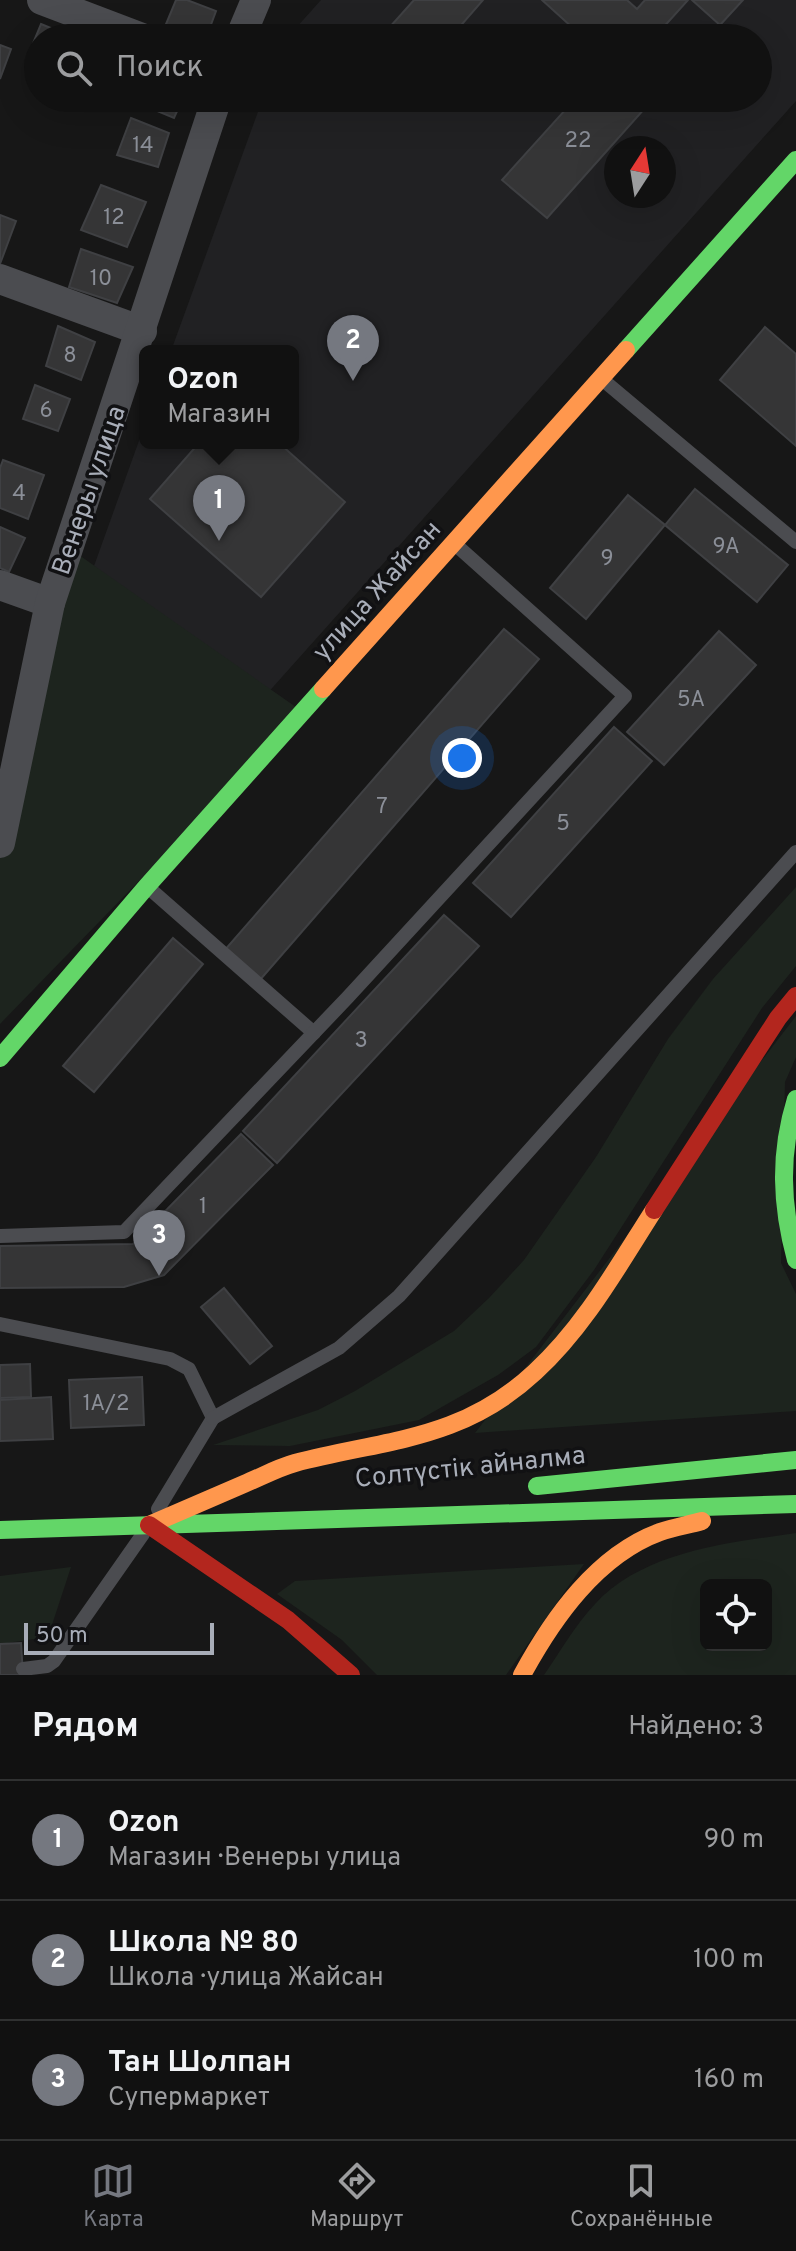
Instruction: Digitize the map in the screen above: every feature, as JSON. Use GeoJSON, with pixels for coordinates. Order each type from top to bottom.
{"type":"FeatureCollection","features":[{"type":"Feature","properties":{"kind":"main road","name":"улица Жайсан"},"geometry":{"type":"LineString","coordinates":[[0,1058],[147,886],[796,160]]}},
{"type":"Feature","properties":{"kind":"main road"},"geometry":{"type":"LineString","coordinates":[[149,1525],[292,1464],[418,1437],[459,1423],[534,1373],[591,1308],[778,1018],[796,996]]}},
{"type":"Feature","properties":{"kind":"main road"},"geometry":{"type":"LineString","coordinates":[[796,1099],[785,1140],[783,1174],[784,1204],[796,1260]]}},
{"type":"Feature","properties":{"kind":"main road","name":"Солтүстік айналма"},"geometry":{"type":"LineString","coordinates":[[512,1488],[796,1460]]}},
{"type":"Feature","properties":{"kind":"main road","name":"Солтүстік айналма"},"geometry":{"type":"LineString","coordinates":[[149,1525],[417,1498]]}},
{"type":"Feature","properties":{"kind":"main road"},"geometry":{"type":"LineString","coordinates":[[522,1675],[536,1646],[571,1601],[618,1557],[639,1542],[658,1532],[701,1521],[789,1504]]}},
{"type":"Feature","properties":{"kind":"main road","name":"Солтүстік айналма"},"geometry":{"type":"LineString","coordinates":[[0,1530],[789,1504]]}},
{"type":"Feature","properties":{"kind":"main road"},"geometry":{"type":"LineString","coordinates":[[149,1525],[288,1620],[351,1675]]}},
{"type":"Feature","properties":{"kind":"street"},"geometry":{"type":"LineString","coordinates":[[42,0],[105,24]]}},
{"type":"Feature","properties":{"kind":"street"},"geometry":{"type":"LineString","coordinates":[[246,24],[256,0]]}},
{"type":"Feature","properties":{"kind":"street","name":"Венеры улица"},"geometry":{"type":"LineString","coordinates":[[0,843],[50,603],[212,112]]}},
{"type":"Feature","properties":{"kind":"street"},"geometry":{"type":"LineString","coordinates":[[0,279],[142,331]]}},
{"type":"Feature","properties":{"kind":"street"},"geometry":{"type":"LineString","coordinates":[[0,585],[50,603]]}},
{"type":"Feature","properties":{"kind":"lane"},"geometry":{"type":"LineString","coordinates":[[600,377],[796,542]]}},
{"type":"Feature","properties":{"kind":"lane"},"geometry":{"type":"LineString","coordinates":[[0,1236],[124,1232],[314,1033],[625,696],[453,543]]}},
{"type":"Feature","properties":{"kind":"lane"},"geometry":{"type":"LineString","coordinates":[[23,1669],[47,1666],[54,1661],[149,1525],[213,1418],[339,1348],[399,1296],[796,852]]}},
{"type":"Feature","properties":{"kind":"lane"},"geometry":{"type":"LineString","coordinates":[[147,886],[314,1033]]}},
{"type":"Feature","properties":{"kind":"lane"},"geometry":{"type":"LineString","coordinates":[[0,1324],[170,1359],[189,1369],[213,1418]]}},
{"type":"Feature","properties":{"kind":"shaded area"},"geometry":{"type":"Polygon","coordinates":[[[321,0],[796,0],[796,101],[265,696],[94,566],[139,441],[139,449],[299,449],[299,345],[173,345],[258,112],[772,112],[772,24],[300,24],[321,0]]]}},
{"type":"Feature","properties":{"kind":"shaded area"},"geometry":{"type":"Polygon","coordinates":[[[69,548],[303,712],[0,1024],[0,858],[69,548]]]}},
{"type":"Feature","properties":{"kind":"shaded area"},"geometry":{"type":"Polygon","coordinates":[[[796,887],[796,966],[762,1008],[594,1270],[536,1347],[498,1375],[419,1420],[290,1446],[213,1445],[318,1410],[355,1391],[454,1331],[489,1298],[524,1260],[596,1157],[668,1039],[713,979],[796,887]]]}},
{"type":"Feature","properties":{"kind":"shaded area"},"geometry":{"type":"Polygon","coordinates":[[[796,1016],[796,1057],[785,1082],[781,1263],[796,1294],[796,1411],[475,1433],[796,1016]]]}},
{"type":"Feature","properties":{"kind":"shaded area"},"geometry":{"type":"Polygon","coordinates":[[[796,1533],[796,1675],[544,1675],[574,1630],[615,1586],[662,1561],[715,1546],[796,1533]]]}},
{"type":"Feature","properties":{"kind":"shaded area"},"geometry":{"type":"Polygon","coordinates":[[[584,1564],[506,1675],[377,1675],[342,1640],[277,1594],[295,1581],[584,1564]]]}},
{"type":"Feature","properties":{"kind":"shaded area"},"geometry":{"type":"Polygon","coordinates":[[[71,1567],[48,1637],[0,1644],[0,1576],[71,1567]]]}},
{"type":"Feature","properties":{"kind":"building"},"geometry":{"type":"Polygon","coordinates":[[[176,0],[187,0],[216,11],[211,24],[166,24],[176,0]]]}},
{"type":"Feature","properties":{"kind":"building"},"geometry":{"type":"Polygon","coordinates":[[[414,0],[483,0],[462,24],[393,24],[414,0]]]}},
{"type":"Feature","properties":{"kind":"building"},"geometry":{"type":"Polygon","coordinates":[[[542,0],[627,0],[637,9],[645,0],[688,0],[666,24],[569,24],[542,0]]]}},
{"type":"Feature","properties":{"kind":"building"},"geometry":{"type":"Polygon","coordinates":[[[692,0],[743,0],[719,24],[692,0]]]}},
{"type":"Feature","properties":{"kind":"building"},"geometry":{"type":"Polygon","coordinates":[[[0,45],[11,49],[0,79],[0,45]]]}},
{"type":"Feature","properties":{"kind":"building"},"geometry":{"type":"Polygon","coordinates":[[[160,112],[177,112],[174,118],[160,112]]]}},
{"type":"Feature","properties":{"kind":"building"},"geometry":{"type":"Polygon","coordinates":[[[563,112],[642,112],[620,136],[604,136],[604,154],[547,218],[502,180],[563,112]]]}},
{"type":"Feature","properties":{"kind":"building"},"geometry":{"type":"Polygon","coordinates":[[[131,118],[169,133],[158,167],[117,155],[131,118]]]}},
{"type":"Feature","properties":{"kind":"building"},"geometry":{"type":"Polygon","coordinates":[[[101,185],[146,202],[127,247],[81,230],[101,185]]]}},
{"type":"Feature","properties":{"kind":"building"},"geometry":{"type":"Polygon","coordinates":[[[0,215],[16,221],[0,264],[0,215]]]}},
{"type":"Feature","properties":{"kind":"building"},"geometry":{"type":"Polygon","coordinates":[[[81,249],[133,267],[117,303],[69,287],[81,249]]]}},
{"type":"Feature","properties":{"kind":"building"},"geometry":{"type":"Polygon","coordinates":[[[58,326],[95,342],[81,380],[46,366],[58,326]]]}},
{"type":"Feature","properties":{"kind":"building"},"geometry":{"type":"Polygon","coordinates":[[[765,327],[796,354],[796,446],[720,380],[765,327]]]}},
{"type":"Feature","properties":{"kind":"building"},"geometry":{"type":"Polygon","coordinates":[[[35,385],[70,399],[58,431],[23,419],[35,385]]]}},
{"type":"Feature","properties":{"kind":"building"},"geometry":{"type":"Polygon","coordinates":[[[194,449],[286,449],[345,502],[261,597],[150,499],[194,449]]]}},
{"type":"Feature","properties":{"kind":"building"},"geometry":{"type":"Polygon","coordinates":[[[3,460],[44,475],[28,519],[0,508],[0,468],[3,460]]]}},
{"type":"Feature","properties":{"kind":"building"},"geometry":{"type":"Polygon","coordinates":[[[695,489],[788,565],[757,602],[665,525],[695,489]]]}},
{"type":"Feature","properties":{"kind":"building"},"geometry":{"type":"Polygon","coordinates":[[[628,495],[665,525],[586,619],[550,588],[628,495]]]}},
{"type":"Feature","properties":{"kind":"building"},"geometry":{"type":"Polygon","coordinates":[[[0,527],[25,538],[9,572],[0,568],[0,527]]]}},
{"type":"Feature","properties":{"kind":"building"},"geometry":{"type":"Polygon","coordinates":[[[504,629],[539,659],[259,981],[224,951],[504,629]]]}},
{"type":"Feature","properties":{"kind":"building"},"geometry":{"type":"Polygon","coordinates":[[[719,631],[756,665],[664,765],[627,732],[719,631]]]}},
{"type":"Feature","properties":{"kind":"building"},"geometry":{"type":"Polygon","coordinates":[[[614,727],[652,761],[511,917],[473,883],[614,727]]]}},
{"type":"Feature","properties":{"kind":"building"},"geometry":{"type":"Polygon","coordinates":[[[444,915],[479,946],[277,1163],[243,1131],[444,915]]]}},
{"type":"Feature","properties":{"kind":"building"},"geometry":{"type":"Polygon","coordinates":[[[173,938],[203,964],[94,1092],[63,1066],[173,938]]]}},
{"type":"Feature","properties":{"kind":"building"},"geometry":{"type":"Polygon","coordinates":[[[241,1134],[273,1165],[164,1275],[124,1287],[0,1288],[0,1246],[133,1244],[241,1134]]]}},
{"type":"Feature","properties":{"kind":"building"},"geometry":{"type":"Polygon","coordinates":[[[224,1288],[272,1346],[250,1364],[201,1307],[224,1288]]]}},
{"type":"Feature","properties":{"kind":"building"},"geometry":{"type":"Polygon","coordinates":[[[30,1364],[31,1397],[0,1398],[0,1365],[30,1364]]]}},
{"type":"Feature","properties":{"kind":"building"},"geometry":{"type":"Polygon","coordinates":[[[142,1377],[144,1425],[71,1428],[69,1380],[142,1377]]]}},
{"type":"Feature","properties":{"kind":"building"},"geometry":{"type":"Polygon","coordinates":[[[51,1397],[53,1439],[0,1441],[0,1400],[51,1397]]]}},
{"type":"Feature","properties":{"kind":"building"},"geometry":{"type":"Polygon","coordinates":[[[21,1643],[23,1675],[0,1675],[0,1644],[21,1643]]]}},
{"type":"Feature","properties":{"kind":"traffic: fast"},"geometry":{"type":"LineString","coordinates":[[626,350],[796,160]]}},
{"type":"Feature","properties":{"kind":"traffic: fast"},"geometry":{"type":"LineString","coordinates":[[0,1058],[147,886],[323,689]]}},
{"type":"Feature","properties":{"kind":"traffic: fast"},"geometry":{"type":"LineString","coordinates":[[796,1099],[787,1140],[784,1180],[787,1219],[796,1260]]}},
{"type":"Feature","properties":{"kind":"traffic: fast"},"geometry":{"type":"LineString","coordinates":[[537,1486],[796,1460]]}},
{"type":"Feature","properties":{"kind":"traffic: fast"},"geometry":{"type":"LineString","coordinates":[[0,1530],[796,1504]]}},
{"type":"Feature","properties":{"kind":"traffic: slow"},"geometry":{"type":"LineString","coordinates":[[323,689],[626,350]]}},
{"type":"Feature","properties":{"kind":"traffic: slow"},"geometry":{"type":"LineString","coordinates":[[149,1525],[288,1465],[451,1425],[507,1395],[535,1372],[570,1335],[600,1295],[654,1210]]}},
{"type":"Feature","properties":{"kind":"traffic: slow"},"geometry":{"type":"LineString","coordinates":[[522,1675],[563,1611],[597,1572],[637,1542],[665,1530],[702,1521]]}},
{"type":"Feature","properties":{"kind":"traffic: jam"},"geometry":{"type":"LineString","coordinates":[[654,1210],[778,1018],[796,996]]}},
{"type":"Feature","properties":{"kind":"traffic: jam"},"geometry":{"type":"LineString","coordinates":[[149,1525],[288,1620],[351,1675]]}},
{"type":"Feature","properties":{"kind":"place","name":"Школа № 80"},"geometry":{"type":"Point","coordinates":[353,381]}},
{"type":"Feature","properties":{"kind":"place","name":"Ozon"},"geometry":{"type":"Point","coordinates":[219,541]}},
{"type":"Feature","properties":{"kind":"place","name":"Тан Шолпан"},"geometry":{"type":"Point","coordinates":[159,1276]}}]}
